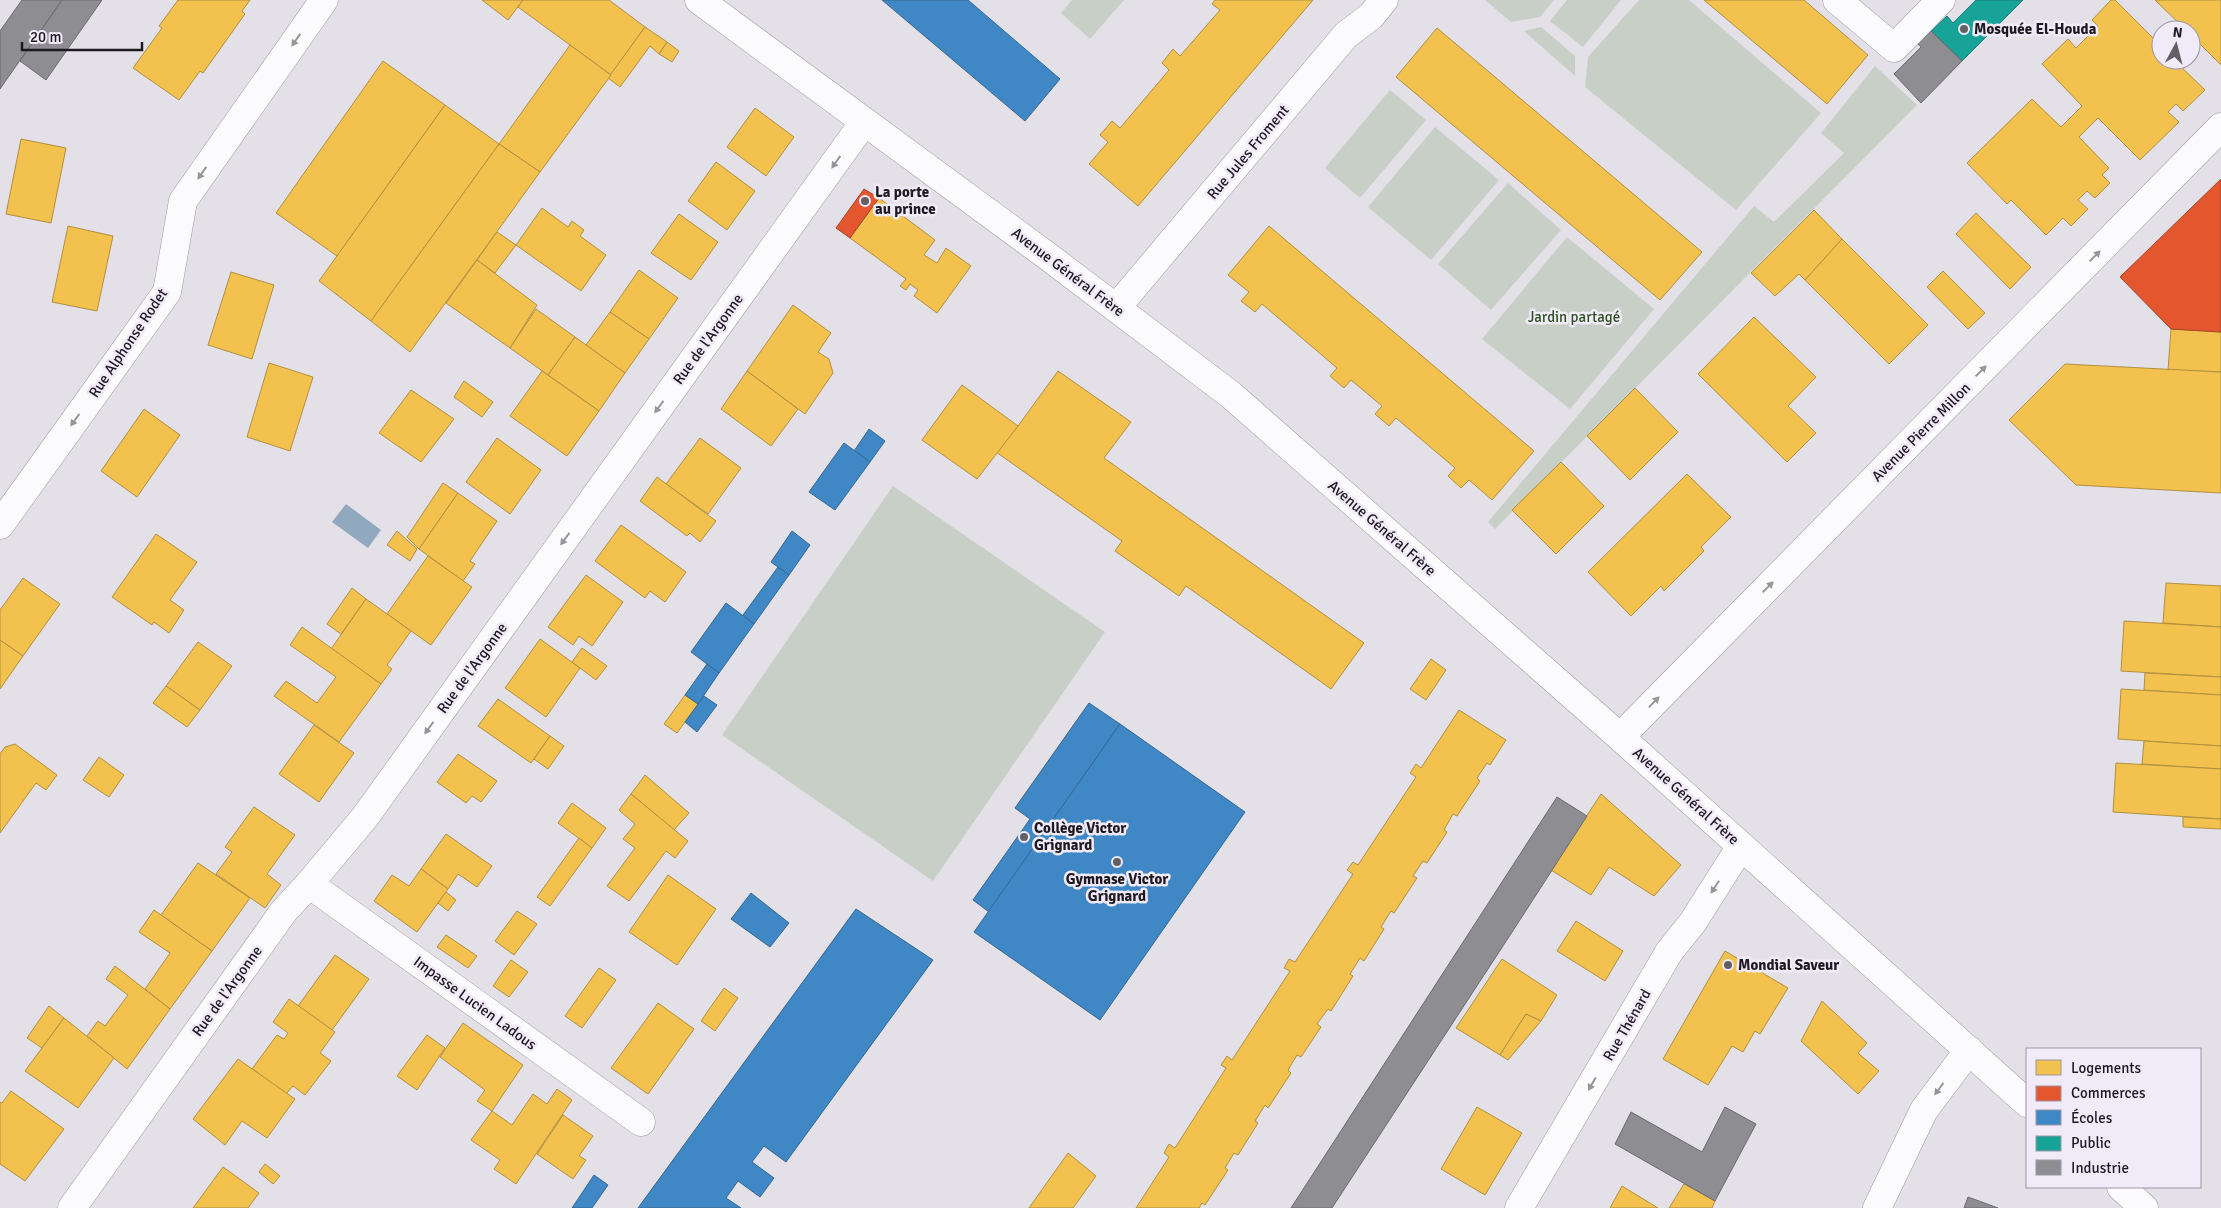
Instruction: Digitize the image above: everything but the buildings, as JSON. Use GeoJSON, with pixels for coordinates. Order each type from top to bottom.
{"type":"FeatureCollection","features":[{"type":"Feature","properties":{"kind":"street","name":"Rue Alphonse Rodet"},"geometry":{"type":"LineString","coordinates":[[0,525],[167,292],[183,200],[324,0]]}},
{"type":"Feature","properties":{"kind":"street","name":"Avenue Général Frère"},"geometry":{"type":"LineString","coordinates":[[699,0],[1231,395],[1620,737],[2026,1102]]}},
{"type":"Feature","properties":{"kind":"street","name":"Rue Jules Froment"},"geometry":{"type":"LineString","coordinates":[[1116,308],[1346,35],[1371,16],[1384,0]]}},
{"type":"Feature","properties":{"kind":"street"},"geometry":{"type":"LineString","coordinates":[[1837,0],[1894,48],[1942,0]]}},
{"type":"Feature","properties":{"kind":"street","name":"Rue de l'Argonne"},"geometry":{"type":"LineString","coordinates":[[72,1208],[284,911],[365,817],[864,122]]}},
{"type":"Feature","properties":{"kind":"street","name":"Avenue Pierre Millon"},"geometry":{"type":"LineString","coordinates":[[1620,737],[2221,128]]}},
{"type":"Feature","properties":{"kind":"street","name":"Rue Thénard"},"geometry":{"type":"LineString","coordinates":[[1519,1208],[1669,952],[1693,922],[1741,846]]}},
{"type":"Feature","properties":{"kind":"street","name":"Impasse Lucien Ladous"},"geometry":{"type":"LineString","coordinates":[[309,884],[642,1122]]}},
{"type":"Feature","properties":{"kind":"street"},"geometry":{"type":"LineString","coordinates":[[1877,1208],[1924,1110],[1969,1050]]}},
{"type":"Feature","properties":{"kind":"street"},"geometry":{"type":"LineString","coordinates":[[2122,1188],[2144,1208]]}},
{"type":"Feature","properties":{"kind":"green space"},"geometry":{"type":"Polygon","coordinates":[[[1072,0],[1124,0],[1090,39],[1061,13],[1072,0]]]}},
{"type":"Feature","properties":{"kind":"green space"},"geometry":{"type":"Polygon","coordinates":[[[1485,0],[1554,0],[1540,17],[1511,22],[1485,0]]]}},
{"type":"Feature","properties":{"kind":"green space"},"geometry":{"type":"Polygon","coordinates":[[[1567,0],[1621,0],[1583,47],[1550,21],[1567,0]]]}},
{"type":"Feature","properties":{"kind":"green space"},"geometry":{"type":"Polygon","coordinates":[[[1639,0],[1689,0],[1821,113],[1736,210],[1585,87],[1588,57],[1639,0]]]}},
{"type":"Feature","properties":{"kind":"green space"},"geometry":{"type":"Polygon","coordinates":[[[1541,27],[1575,56],[1575,76],[1524,31],[1541,27]]]}},
{"type":"Feature","properties":{"kind":"green space"},"geometry":{"type":"Polygon","coordinates":[[[1875,66],[1917,105],[1495,529],[1488,522],[1754,206],[1774,222],[1844,153],[1821,133],[1875,66]]]}},
{"type":"Feature","properties":{"kind":"green space"},"geometry":{"type":"Polygon","coordinates":[[[1390,90],[1426,120],[1360,198],[1325,168],[1390,90]]]}},
{"type":"Feature","properties":{"kind":"green space"},"geometry":{"type":"Polygon","coordinates":[[[1435,127],[1499,180],[1431,260],[1368,207],[1435,127]]]}},
{"type":"Feature","properties":{"kind":"green space"},"geometry":{"type":"Polygon","coordinates":[[[1508,183],[1561,230],[1491,310],[1438,264],[1508,183]]]}},
{"type":"Feature","properties":{"kind":"green space","name":"Jardin partagé"},"geometry":{"type":"Polygon","coordinates":[[[1567,237],[1654,309],[1570,409],[1482,339],[1567,237]]]}},
{"type":"Feature","properties":{"kind":"green space"},"geometry":{"type":"Polygon","coordinates":[[[893,486],[1105,632],[933,881],[722,735],[893,486]]]}},
{"type":"Feature","properties":{"kind":"water"},"geometry":{"type":"Polygon","coordinates":[[[346,504],[381,530],[368,548],[332,522],[346,504]]]}},
{"type":"Feature","properties":{"kind":"place","name":"Mosquée El-Houda"},"geometry":{"type":"Point","coordinates":[1964,29]}},
{"type":"Feature","properties":{"kind":"place","name":"La porte au prince"},"geometry":{"type":"Point","coordinates":[865,201]}},
{"type":"Feature","properties":{"kind":"place","name":"Collège Victor Grignard"},"geometry":{"type":"Point","coordinates":[1024,837]}},
{"type":"Feature","properties":{"kind":"place","name":"Gymnase Victor Grignard"},"geometry":{"type":"Point","coordinates":[1117,862]}},
{"type":"Feature","properties":{"kind":"place","name":"Mondial Saveur"},"geometry":{"type":"Point","coordinates":[1728,965]}}]}
